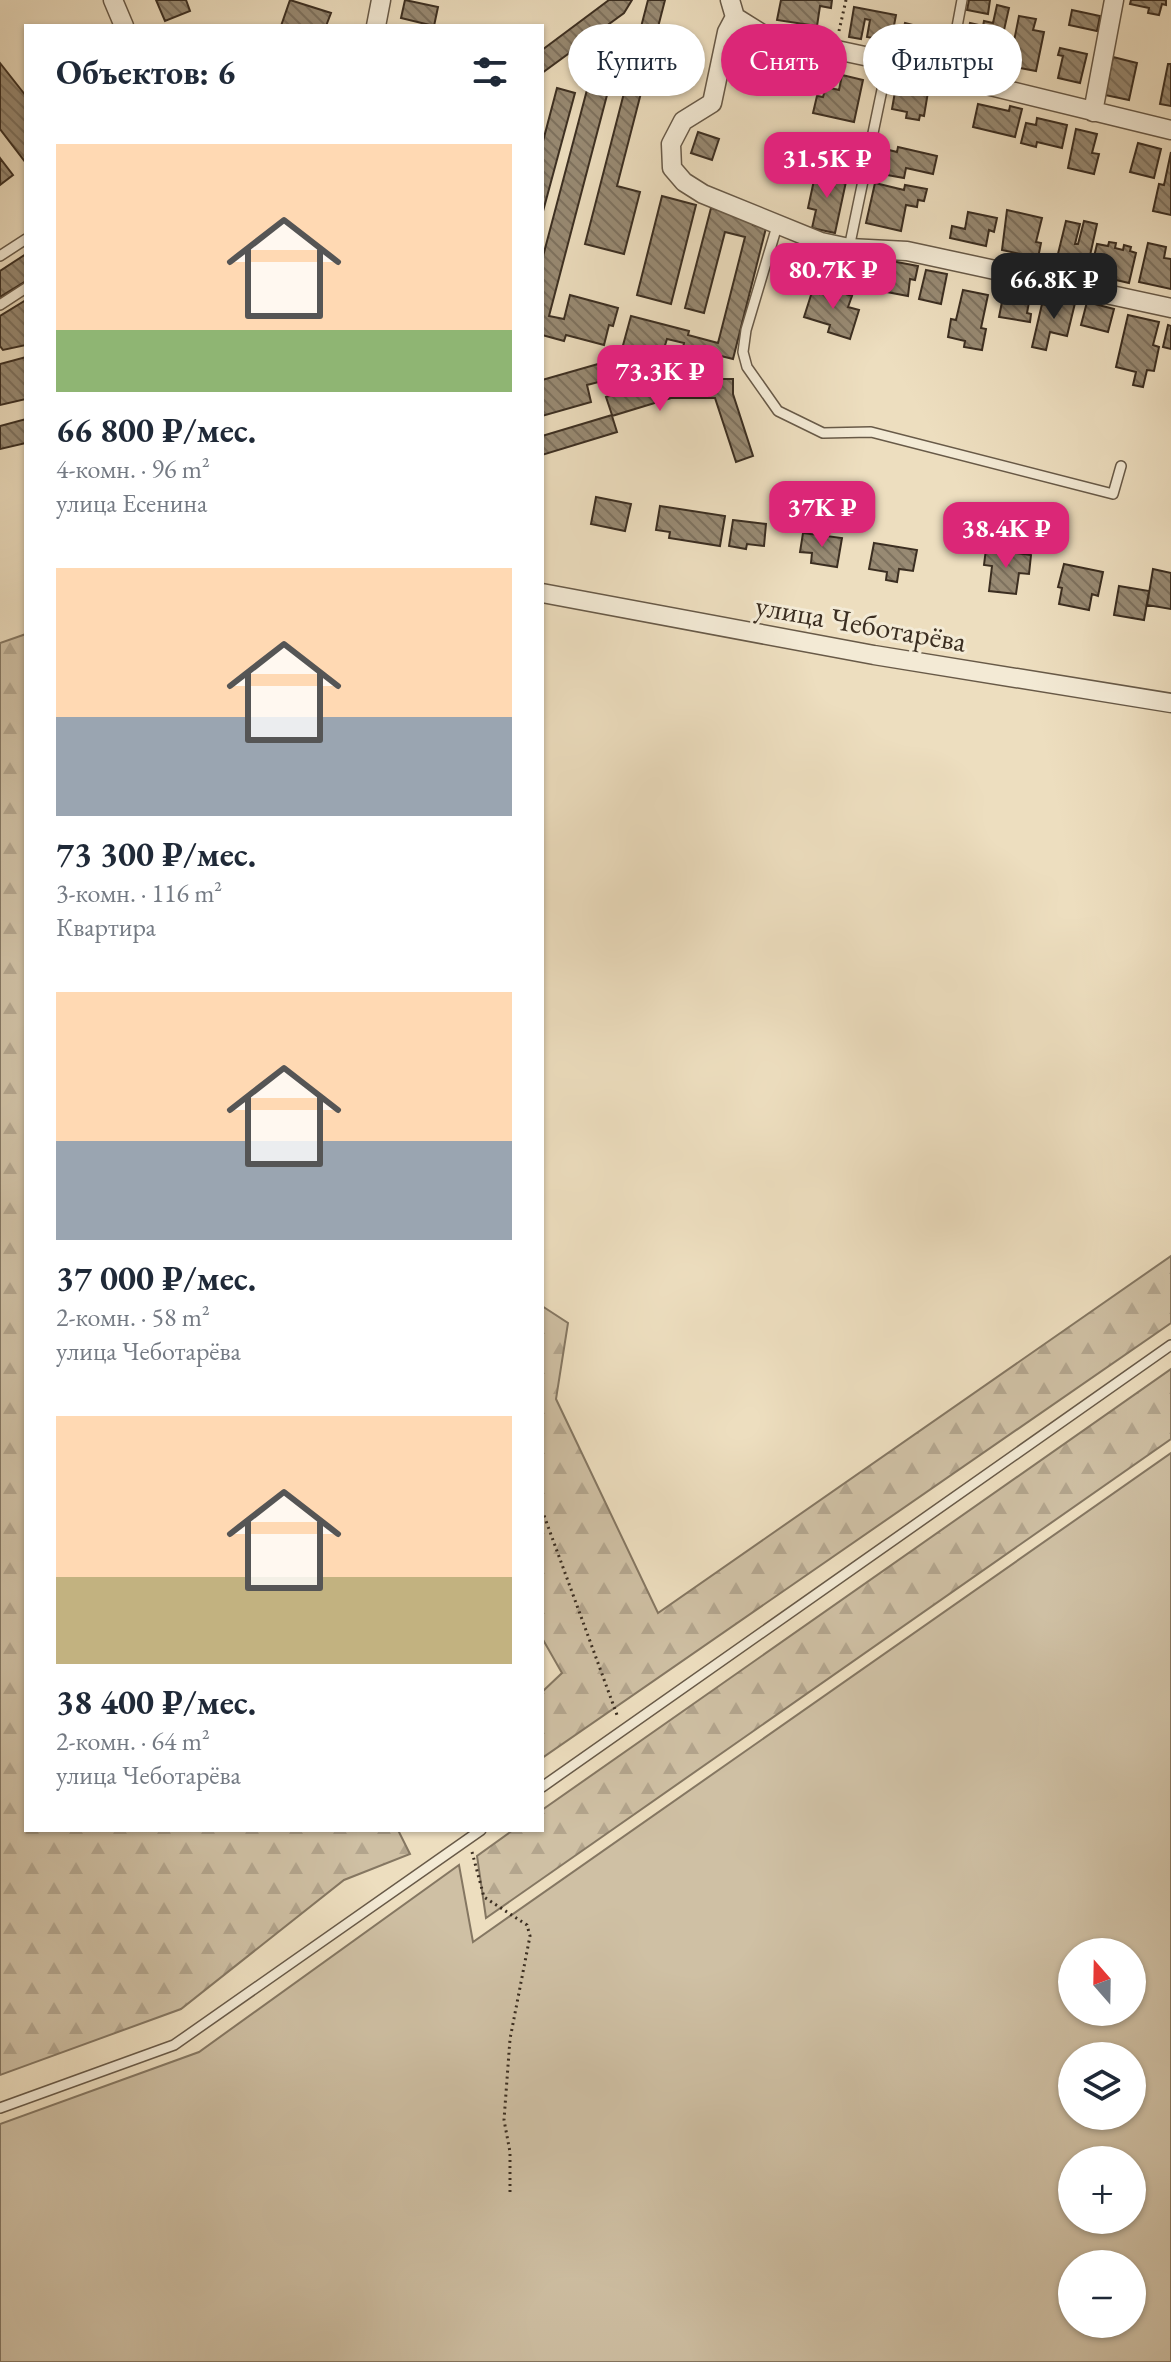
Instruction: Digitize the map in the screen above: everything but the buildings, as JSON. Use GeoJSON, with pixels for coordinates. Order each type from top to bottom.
{"type":"FeatureCollection","features":[{"type":"Feature","properties":{"kind":"street"},"geometry":{"type":"LineString","coordinates":[[113,0],[123,24]]}},
{"type":"Feature","properties":{"kind":"street"},"geometry":{"type":"LineString","coordinates":[[376,24],[381,0]]}},
{"type":"Feature","properties":{"kind":"street"},"geometry":{"type":"LineString","coordinates":[[1093,112],[1114,0]]}},
{"type":"Feature","properties":{"kind":"street"},"geometry":{"type":"LineString","coordinates":[[751,24],[733,8],[712,103],[683,121],[671,144],[672,168],[684,182],[703,194],[821,242],[849,248],[907,251],[1171,308]]}},
{"type":"Feature","properties":{"kind":"street"},"geometry":{"type":"LineString","coordinates":[[1022,94],[1171,130]]}},
{"type":"Feature","properties":{"kind":"street","name":"улица Чеботарёва"},"geometry":{"type":"LineString","coordinates":[[544,593],[874,655],[1171,703]]}},
{"type":"Feature","properties":{"kind":"lane"},"geometry":{"type":"LineString","coordinates":[[958,24],[962,0]]}},
{"type":"Feature","properties":{"kind":"lane"},"geometry":{"type":"LineString","coordinates":[[849,248],[881,96]]}},
{"type":"Feature","properties":{"kind":"lane"},"geometry":{"type":"LineString","coordinates":[[777,226],[746,330],[743,352],[747,367],[778,411],[823,433],[871,432],[1113,494],[1121,466]]}},
{"type":"Feature","properties":{"kind":"lane"},"geometry":{"type":"LineString","coordinates":[[0,256],[24,240]]}},
{"type":"Feature","properties":{"kind":"lane"},"geometry":{"type":"LineString","coordinates":[[0,305],[24,289]]}},
{"type":"Feature","properties":{"kind":"lane"},"geometry":{"type":"LineString","coordinates":[[544,1786],[1171,1345]]}},
{"type":"Feature","properties":{"kind":"lane"},"geometry":{"type":"LineString","coordinates":[[0,2108],[174,2045],[478,1832]]}},
{"type":"Feature","properties":{"kind":"path"},"geometry":{"type":"LineString","coordinates":[[841,24],[846,0]]}},
{"type":"Feature","properties":{"kind":"path"},"geometry":{"type":"LineString","coordinates":[[544,1516],[622,1730]]}},
{"type":"Feature","properties":{"kind":"path"},"geometry":{"type":"LineString","coordinates":[[469,1838],[481,1893],[527,1925],[530,1936],[510,2039],[504,2120],[510,2152],[510,2192]]}},
{"type":"Feature","properties":{"kind":"green space"},"geometry":{"type":"Polygon","coordinates":[[[24,635],[24,1832],[399,1832],[410,1854],[344,1880],[181,2009],[0,2075],[0,643],[24,635]]]}},
{"type":"Feature","properties":{"kind":"green space"},"geometry":{"type":"Polygon","coordinates":[[[1171,1256],[1171,1323],[544,1757],[544,1690],[562,1673],[544,1642],[544,1307],[568,1323],[556,1399],[658,1613],[1171,1256]]]}},
{"type":"Feature","properties":{"kind":"green space"},"geometry":{"type":"Polygon","coordinates":[[[1171,1369],[1171,1439],[486,1918],[477,1856],[510,1832],[544,1832],[544,1809],[1171,1369]]]}},
{"type":"Feature","properties":{"kind":"green space"},"geometry":{"type":"Polygon","coordinates":[[[1171,1453],[1171,2362],[0,2362],[0,2124],[199,2052],[459,1865],[473,1942],[1171,1453]]]}}]}
